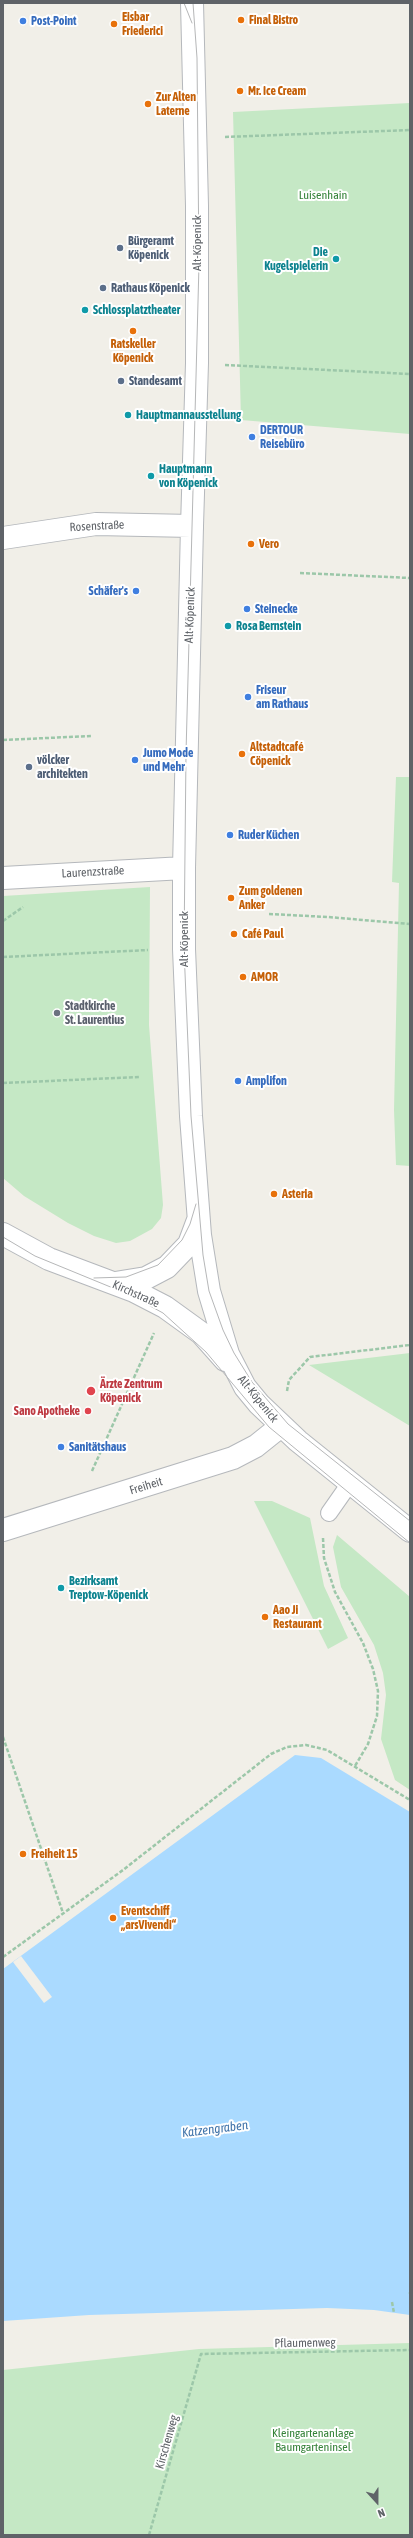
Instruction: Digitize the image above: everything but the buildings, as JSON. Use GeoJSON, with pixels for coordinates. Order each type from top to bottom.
{"type":"FeatureCollection","features":[{"type":"Feature","properties":{"kind":"street","name":"Alt-Köpenick"},"geometry":{"type":"LineString","coordinates":[[192,7],[196,138],[197,363],[184,868],[186,1010],[191,1116],[203,1255],[213,1309],[228,1354],[245,1387],[281,1426],[410,1531]]}},
{"type":"Feature","properties":{"kind":"street","name":"Rosenstraße"},"geometry":{"type":"LineString","coordinates":[[3,538],[96,524],[192,526]]}},
{"type":"Feature","properties":{"kind":"street","name":"Laurenzstraße"},"geometry":{"type":"LineString","coordinates":[[3,878],[184,868]]}},
{"type":"Feature","properties":{"kind":"street","name":"Alt-Köpenick"},"geometry":{"type":"LineString","coordinates":[[111,1282],[123,1283],[146,1278],[171,1264],[189,1244],[197,1226],[199,1210]]}},
{"type":"Feature","properties":{"kind":"street","name":"Kirchstraße"},"geometry":{"type":"LineString","coordinates":[[3,1234],[49,1259],[111,1282],[165,1307],[201,1333],[245,1387]]}},
{"type":"Feature","properties":{"kind":"street","name":"Freiheit"},"geometry":{"type":"LineString","coordinates":[[3,1530],[233,1458],[256,1446],[281,1426]]}},
{"type":"Feature","properties":{"kind":"lane"},"geometry":{"type":"LineString","coordinates":[[329,1513],[350,1483]]}},
{"type":"Feature","properties":{"kind":"path"},"geometry":{"type":"LineString","coordinates":[[196,138],[410,130]]}},
{"type":"Feature","properties":{"kind":"path"},"geometry":{"type":"LineString","coordinates":[[197,363],[410,374]]}},
{"type":"Feature","properties":{"kind":"path"},"geometry":{"type":"LineString","coordinates":[[300,573],[410,578]]}},
{"type":"Feature","properties":{"kind":"path"},"geometry":{"type":"LineString","coordinates":[[3,740],[91,736]]}},
{"type":"Feature","properties":{"kind":"path"},"geometry":{"type":"LineString","coordinates":[[269,914],[410,924]]}},
{"type":"Feature","properties":{"kind":"path"},"geometry":{"type":"LineString","coordinates":[[4,957],[148,950]]}},
{"type":"Feature","properties":{"kind":"path"},"geometry":{"type":"LineString","coordinates":[[3,1082],[139,1077]]}},
{"type":"Feature","properties":{"kind":"path"},"geometry":{"type":"LineString","coordinates":[[76,1508],[165,1307]]}},
{"type":"Feature","properties":{"kind":"path"},"geometry":{"type":"LineString","coordinates":[[281,1426],[288,1380],[310,1357],[410,1345]]}},
{"type":"Feature","properties":{"kind":"path"},"geometry":{"type":"LineString","coordinates":[[329,1513],[322,1527],[324,1558],[334,1592],[363,1643],[373,1669],[378,1691],[377,1716],[368,1744],[355,1766]]}},
{"type":"Feature","properties":{"kind":"path"},"geometry":{"type":"LineString","coordinates":[[3,1737],[63,1913]]}},
{"type":"Feature","properties":{"kind":"path"},"geometry":{"type":"LineString","coordinates":[[3,1957],[129,1866],[271,1754],[287,1747],[306,1745],[327,1750],[410,1800]]}},
{"type":"Feature","properties":{"kind":"path"},"geometry":{"type":"LineString","coordinates":[[392,2302],[394,2313]]}},
{"type":"Feature","properties":{"kind":"path","name":"Pflaumenweg"},"geometry":{"type":"LineString","coordinates":[[201,2354],[410,2350]]}},
{"type":"Feature","properties":{"kind":"path","name":"Kirschenweg"},"geometry":{"type":"LineString","coordinates":[[149,2535],[201,2354]]}},
{"type":"Feature","properties":{"kind":"green space","name":"Luisenhain"},"geometry":{"type":"Polygon","coordinates":[[[410,103],[410,434],[241,420],[233,112],[410,103]]]}},
{"type":"Feature","properties":{"kind":"green space"},"geometry":{"type":"Polygon","coordinates":[[[396,777],[410,777],[410,1166],[396,1165],[394,1110],[399,883],[392,882],[396,777]]]}},
{"type":"Feature","properties":{"kind":"green space"},"geometry":{"type":"Polygon","coordinates":[[[150,887],[149,1025],[163,1205],[161,1218],[152,1229],[130,1241],[116,1243],[94,1236],[68,1223],[24,1196],[3,1178],[3,896],[150,887]]]}},
{"type":"Feature","properties":{"kind":"green space"},"geometry":{"type":"Polygon","coordinates":[[[410,1353],[410,1426],[309,1365],[410,1353]]]}},
{"type":"Feature","properties":{"kind":"green space"},"geometry":{"type":"Polygon","coordinates":[[[254,1501],[272,1501],[310,1518],[324,1586],[348,1638],[328,1649],[254,1501]]]}},
{"type":"Feature","properties":{"kind":"green space"},"geometry":{"type":"Polygon","coordinates":[[[337,1535],[410,1597],[410,1790],[395,1780],[381,1739],[386,1695],[383,1673],[374,1645],[341,1587],[333,1547],[337,1535]]]}},
{"type":"Feature","properties":{"kind":"green space","name":"Kleingartenanlage Baumgarteninsel"},"geometry":{"type":"Polygon","coordinates":[[[410,2343],[410,2535],[3,2535],[3,2370],[199,2349],[410,2343]]]}},
{"type":"Feature","properties":{"kind":"water","name":"Katzengraben"},"geometry":{"type":"Polygon","coordinates":[[[295,1755],[321,1758],[410,1812],[410,2315],[374,2310],[327,2308],[89,2315],[3,2321],[3,1969],[295,1755]]]}},
{"type":"Feature","properties":{"kind":"pier"},"geometry":{"type":"Polygon","coordinates":[[[21,1956],[52,1997],[44,2003],[13,1962],[21,1956]]]}},
{"type":"Feature","properties":{"kind":"tram line"},"geometry":{"type":"LineString","coordinates":[[184,3],[192,23]]}},
{"type":"Feature","properties":{"kind":"tram line"},"geometry":{"type":"LineString","coordinates":[[193,3],[197,58],[199,264],[186,753],[184,949],[191,1116],[203,1255],[209,1291],[223,1330],[234,1353],[252,1382],[288,1424],[410,1521]]}},
{"type":"Feature","properties":{"kind":"tram line"},"geometry":{"type":"LineString","coordinates":[[94,1278],[126,1277],[158,1265],[182,1240],[190,1224],[196,1204]]}},
{"type":"Feature","properties":{"kind":"tram line"},"geometry":{"type":"LineString","coordinates":[[3,1237],[35,1256],[130,1295],[163,1313],[206,1352],[269,1427],[410,1543]]}},
{"type":"Feature","properties":{"kind":"place","name":"Final Bistro"},"geometry":{"type":"Point","coordinates":[241,20]}},
{"type":"Feature","properties":{"kind":"place","name":"Post-Point"},"geometry":{"type":"Point","coordinates":[23,21]}},
{"type":"Feature","properties":{"kind":"place","name":"Eisbar Friederici"},"geometry":{"type":"Point","coordinates":[114,24]}},
{"type":"Feature","properties":{"kind":"place","name":"Mr. Ice Cream"},"geometry":{"type":"Point","coordinates":[240,91]}},
{"type":"Feature","properties":{"kind":"place","name":"Zur Alten Laterne"},"geometry":{"type":"Point","coordinates":[148,104]}},
{"type":"Feature","properties":{"kind":"place","name":"Bürgeramt Köpenick"},"geometry":{"type":"Point","coordinates":[120,248]}},
{"type":"Feature","properties":{"kind":"place","name":"Die Kugelspielerin"},"geometry":{"type":"Point","coordinates":[336,259]}},
{"type":"Feature","properties":{"kind":"place","name":"Rathaus Köpenick"},"geometry":{"type":"Point","coordinates":[103,288]}},
{"type":"Feature","properties":{"kind":"place","name":"Schlossplatztheater"},"geometry":{"type":"Point","coordinates":[85,310]}},
{"type":"Feature","properties":{"kind":"place","name":"Ratskeller Köpenick"},"geometry":{"type":"Point","coordinates":[133,331]}},
{"type":"Feature","properties":{"kind":"place","name":"Standesamt"},"geometry":{"type":"Point","coordinates":[121,381]}},
{"type":"Feature","properties":{"kind":"place","name":"Hauptmannausstellung"},"geometry":{"type":"Point","coordinates":[128,415]}},
{"type":"Feature","properties":{"kind":"place","name":"DERTOUR Reisebüro"},"geometry":{"type":"Point","coordinates":[252,437]}},
{"type":"Feature","properties":{"kind":"place","name":"Hauptmann von Köpenick"},"geometry":{"type":"Point","coordinates":[151,476]}},
{"type":"Feature","properties":{"kind":"place","name":"Vero"},"geometry":{"type":"Point","coordinates":[251,544]}},
{"type":"Feature","properties":{"kind":"place","name":"Schäfer's"},"geometry":{"type":"Point","coordinates":[136,591]}},
{"type":"Feature","properties":{"kind":"place","name":"Steinecke"},"geometry":{"type":"Point","coordinates":[247,609]}},
{"type":"Feature","properties":{"kind":"place","name":"Rosa Bernstein"},"geometry":{"type":"Point","coordinates":[228,626]}},
{"type":"Feature","properties":{"kind":"place","name":"Friseur am Rathaus"},"geometry":{"type":"Point","coordinates":[248,697]}},
{"type":"Feature","properties":{"kind":"place","name":"Altstadtcafé Cöpenick"},"geometry":{"type":"Point","coordinates":[242,754]}},
{"type":"Feature","properties":{"kind":"place","name":"Jumo Mode und Mehr"},"geometry":{"type":"Point","coordinates":[135,760]}},
{"type":"Feature","properties":{"kind":"place","name":"völcker architekten"},"geometry":{"type":"Point","coordinates":[29,767]}},
{"type":"Feature","properties":{"kind":"place","name":"Ruder Küchen"},"geometry":{"type":"Point","coordinates":[230,835]}},
{"type":"Feature","properties":{"kind":"place","name":"Zum goldenen Anker"},"geometry":{"type":"Point","coordinates":[231,898]}},
{"type":"Feature","properties":{"kind":"place","name":"Café Paul"},"geometry":{"type":"Point","coordinates":[234,934]}},
{"type":"Feature","properties":{"kind":"place","name":"AMOR"},"geometry":{"type":"Point","coordinates":[243,977]}},
{"type":"Feature","properties":{"kind":"place","name":"Stadtkirche St. Laurentius"},"geometry":{"type":"Point","coordinates":[57,1013]}},
{"type":"Feature","properties":{"kind":"place","name":"Amplifon"},"geometry":{"type":"Point","coordinates":[238,1081]}},
{"type":"Feature","properties":{"kind":"place","name":"Asteria"},"geometry":{"type":"Point","coordinates":[274,1194]}},
{"type":"Feature","properties":{"kind":"place","name":"Ärzte Zentrum Köpenick"},"geometry":{"type":"Point","coordinates":[91,1391]}},
{"type":"Feature","properties":{"kind":"place","name":"Sano Apotheke"},"geometry":{"type":"Point","coordinates":[88,1411]}},
{"type":"Feature","properties":{"kind":"place","name":"Sanitätshaus"},"geometry":{"type":"Point","coordinates":[61,1447]}},
{"type":"Feature","properties":{"kind":"place","name":"Bezirksamt Treptow-Köpenick"},"geometry":{"type":"Point","coordinates":[61,1588]}},
{"type":"Feature","properties":{"kind":"place","name":"Aao Ji Restaurant"},"geometry":{"type":"Point","coordinates":[265,1617]}},
{"type":"Feature","properties":{"kind":"place","name":"Freiheit 15"},"geometry":{"type":"Point","coordinates":[23,1854]}},
{"type":"Feature","properties":{"kind":"place","name":"Eventschiff „arsVivendi“"},"geometry":{"type":"Point","coordinates":[113,1918]}}]}
